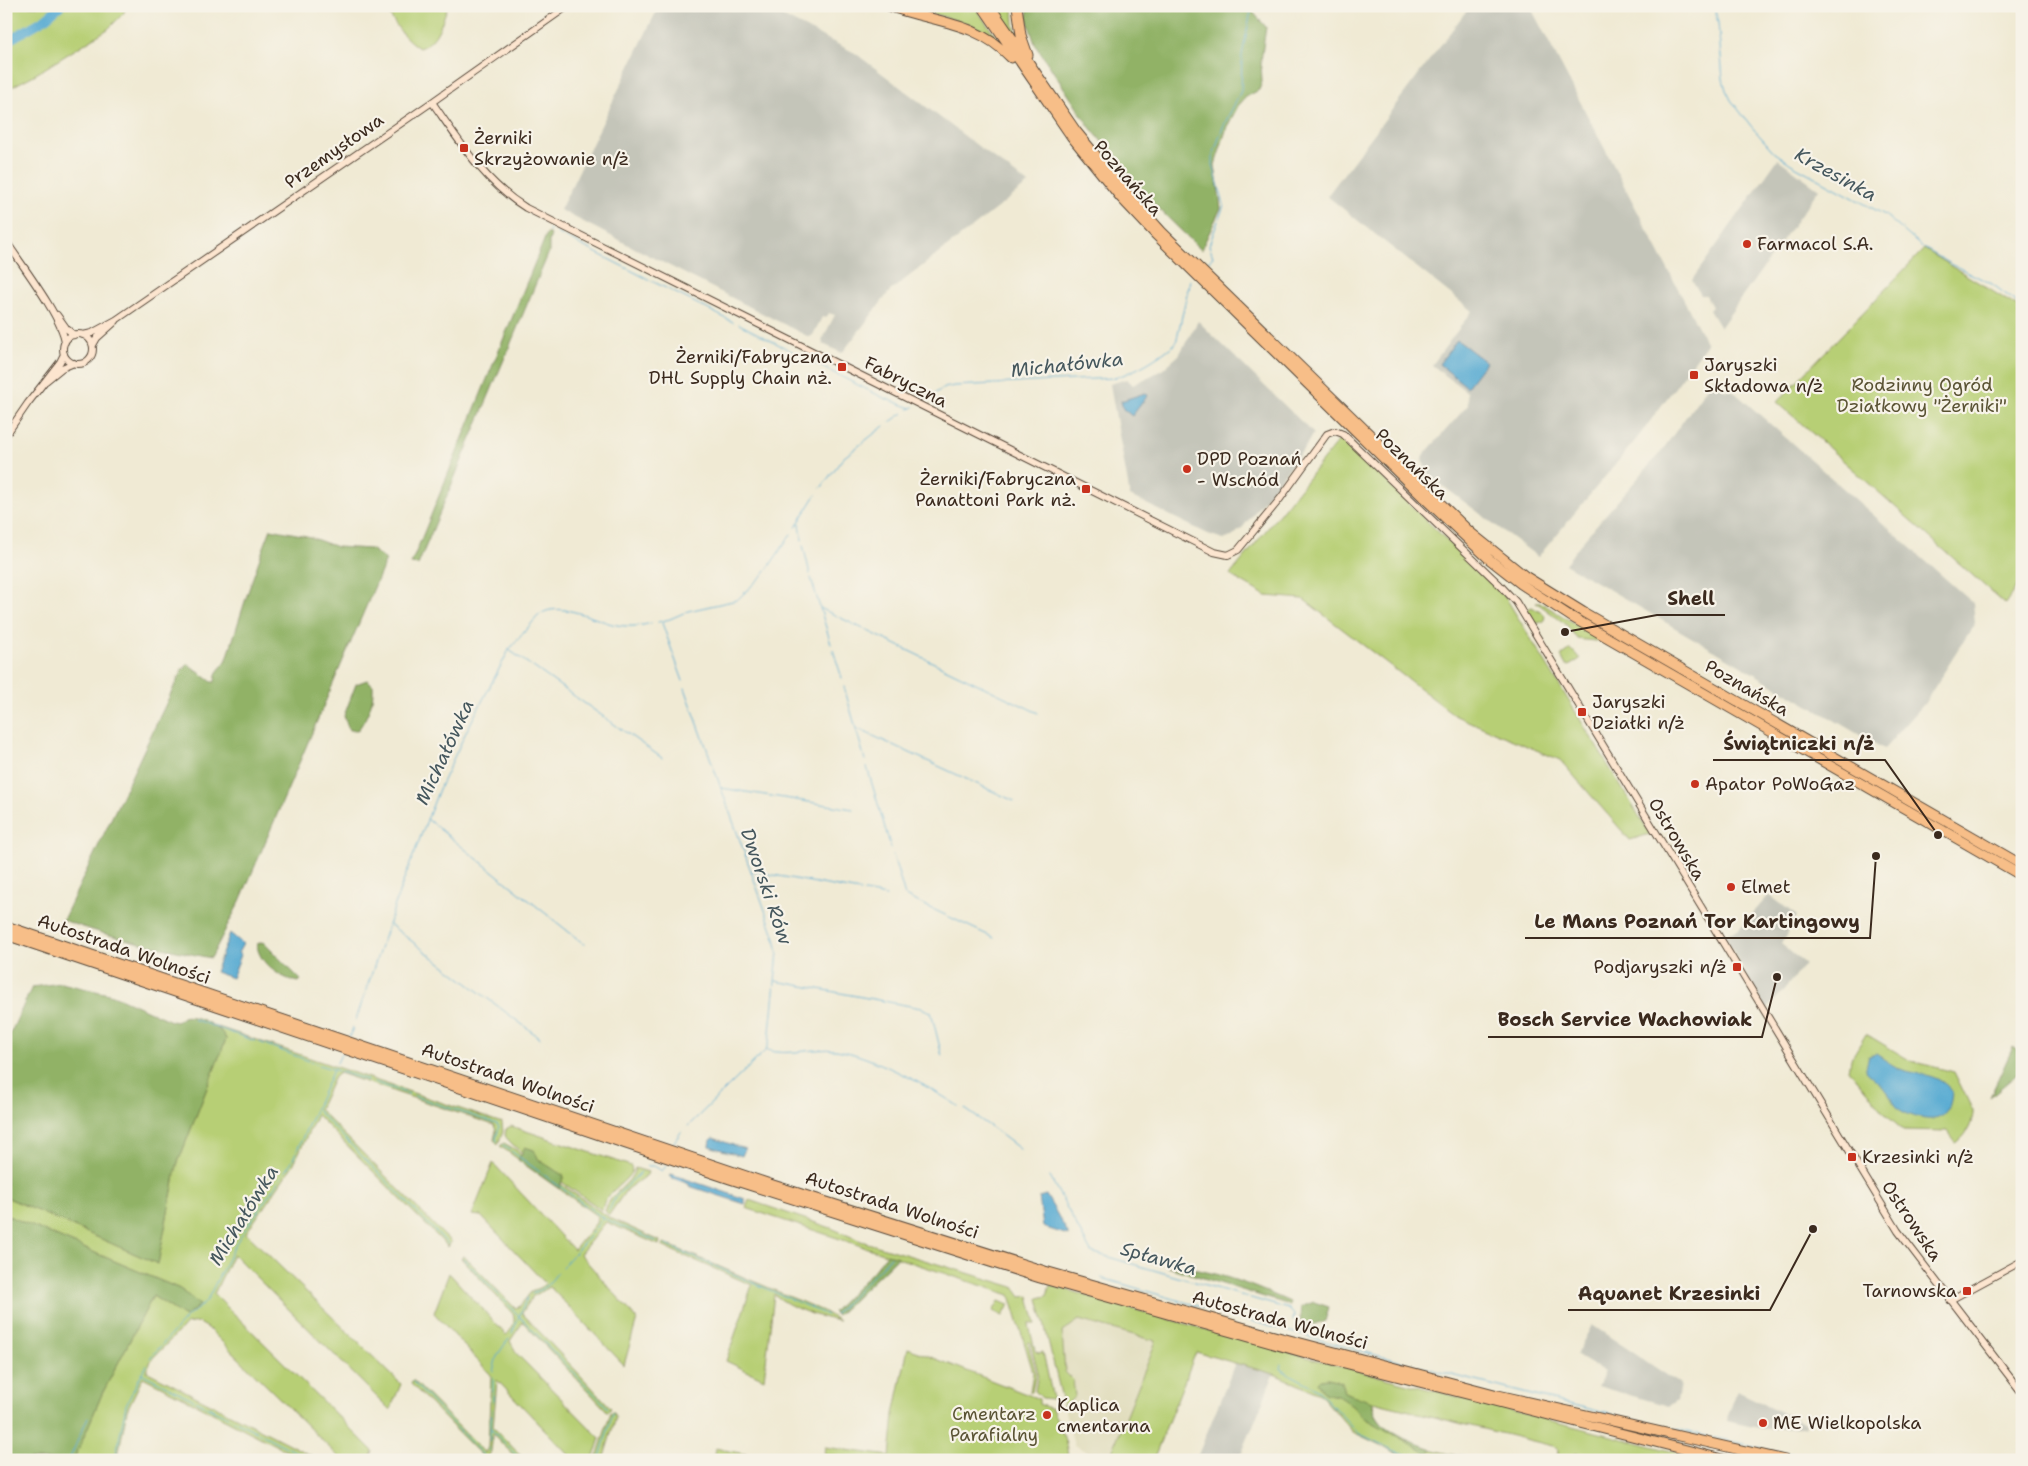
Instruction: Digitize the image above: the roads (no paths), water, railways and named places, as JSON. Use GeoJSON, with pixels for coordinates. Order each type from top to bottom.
{"type":"FeatureCollection","features":[{"type":"Feature","properties":{"kind":"highway"},"geometry":{"type":"LineString","coordinates":[[889,6],[958,24],[982,34],[1006,52],[1039,86]]}},
{"type":"Feature","properties":{"kind":"highway","name":"Poznańska"},"geometry":{"type":"LineString","coordinates":[[982,6],[1093,164],[1155,234],[1424,498],[1489,559],[1521,584],[1570,616],[1928,817]]}},
{"type":"Feature","properties":{"kind":"highway","name":"Poznańska"},"geometry":{"type":"LineString","coordinates":[[990,6],[1039,86],[1100,161],[1162,232],[1429,493],[1497,555],[1525,576],[1583,612],[1928,817]]}},
{"type":"Feature","properties":{"kind":"highway"},"geometry":{"type":"LineString","coordinates":[[1017,6],[1018,22],[1023,42],[1039,86]]}},
{"type":"Feature","properties":{"kind":"highway"},"geometry":{"type":"LineString","coordinates":[[1521,584],[1534,601]]}},
{"type":"Feature","properties":{"kind":"highway"},"geometry":{"type":"LineString","coordinates":[[1610,646],[1633,652]]}},
{"type":"Feature","properties":{"kind":"highway"},"geometry":{"type":"LineString","coordinates":[[1928,817],[2022,865]]}},
{"type":"Feature","properties":{"kind":"highway"},"geometry":{"type":"LineString","coordinates":[[1928,817],[2022,876]]}},
{"type":"Feature","properties":{"kind":"highway","name":"Autostrada Wolności"},"geometry":{"type":"LineString","coordinates":[[6,926],[322,1037]]}},
{"type":"Feature","properties":{"kind":"highway","name":"Autostrada Wolności"},"geometry":{"type":"LineString","coordinates":[[6,935],[804,1195],[1036,1268],[1321,1349],[1498,1395],[1785,1460]]}},
{"type":"Feature","properties":{"kind":"highway","name":"Autostrada Wolności"},"geometry":{"type":"LineString","coordinates":[[352,1047],[758,1188],[1040,1278],[1313,1355],[1726,1460]]}},
{"type":"Feature","properties":{"kind":"street","name":"Przemysłowa"},"geometry":{"type":"LineString","coordinates":[[83,335],[92,333],[116,320],[568,6]]}},
{"type":"Feature","properties":{"kind":"street","name":"Fabryczna"},"geometry":{"type":"LineString","coordinates":[[432,102],[484,174],[506,194],[526,208],[1214,552],[1231,554],[1240,548],[1330,433],[1335,431],[1340,432],[1357,447],[1445,533]]}},
{"type":"Feature","properties":{"kind":"street"},"geometry":{"type":"LineString","coordinates":[[6,241],[51,308],[74,334],[83,335],[93,345],[90,359],[84,363],[62,368],[45,382]]}},
{"type":"Feature","properties":{"kind":"street"},"geometry":{"type":"LineString","coordinates":[[6,435],[24,407],[45,382],[64,354],[65,342],[51,308]]}},
{"type":"Feature","properties":{"kind":"street","name":"Przemysłowa"},"geometry":{"type":"LineString","coordinates":[[93,345],[97,338],[116,320]]}},
{"type":"Feature","properties":{"kind":"street"},"geometry":{"type":"LineString","coordinates":[[65,342],[74,334]]}},
{"type":"Feature","properties":{"kind":"street"},"geometry":{"type":"LineString","coordinates":[[64,354],[74,364]]}},
{"type":"Feature","properties":{"kind":"street","name":"Ostrowska"},"geometry":{"type":"LineString","coordinates":[[1445,533],[1516,602],[1898,1231],[2022,1393]]}},
{"type":"Feature","properties":{"kind":"street"},"geometry":{"type":"LineString","coordinates":[[1950,1300],[2022,1261]]}},
{"type":"Feature","properties":{"kind":"water"},"geometry":{"type":"Polygon","coordinates":[[[1457,340],[1486,362],[1467,387],[1439,364],[1457,340]]]}},
{"type":"Feature","properties":{"kind":"water"},"geometry":{"type":"Polygon","coordinates":[[[1145,393],[1148,395],[1132,416],[1123,409],[1121,401],[1145,393]]]}},
{"type":"Feature","properties":{"kind":"water"},"geometry":{"type":"Polygon","coordinates":[[[230,933],[243,944],[238,953],[241,955],[232,978],[215,972],[230,933]]]}},
{"type":"Feature","properties":{"kind":"water"},"geometry":{"type":"Polygon","coordinates":[[[1876,1054],[1900,1069],[1935,1078],[1946,1085],[1952,1091],[1950,1105],[1944,1115],[1934,1119],[1920,1118],[1907,1114],[1895,1106],[1888,1092],[1865,1071],[1869,1056],[1876,1054]]]}},
{"type":"Feature","properties":{"kind":"water"},"geometry":{"type":"Polygon","coordinates":[[[713,1138],[745,1149],[742,1156],[709,1146],[710,1140],[713,1138]]]}},
{"type":"Feature","properties":{"kind":"water"},"geometry":{"type":"Polygon","coordinates":[[[2022,1140],[2022,1164],[2017,1158],[2015,1149],[2022,1140]]]}},
{"type":"Feature","properties":{"kind":"water"},"geometry":{"type":"Polygon","coordinates":[[[671,1174],[745,1199],[745,1204],[689,1186],[689,1184],[670,1177],[671,1174]]]}},
{"type":"Feature","properties":{"kind":"water"},"geometry":{"type":"Polygon","coordinates":[[[1046,1195],[1068,1235],[1043,1227],[1039,1197],[1046,1195]]]}},
{"type":"Feature","properties":{"kind":"waterway"},"geometry":{"type":"LineString","coordinates":[[6,42],[45,19],[60,6]]}},
{"type":"Feature","properties":{"kind":"waterway","name":"Michałówka"},"geometry":{"type":"LineString","coordinates":[[1205,264],[1213,257],[1209,245],[1224,205],[1213,165],[1213,155],[1223,127],[1241,91],[1242,55],[1252,6]]}},
{"type":"Feature","properties":{"kind":"waterway","name":"Krzesinka"},"geometry":{"type":"LineString","coordinates":[[1714,6],[1718,23],[1723,79],[1726,90],[1731,100],[1751,126],[1774,152],[1791,164],[1885,215],[1922,247],[1992,284],[2022,306]]}},
{"type":"Feature","properties":{"kind":"waterway"},"geometry":{"type":"LineString","coordinates":[[557,233],[733,322]]}},
{"type":"Feature","properties":{"kind":"waterway","name":"Michałówka"},"geometry":{"type":"LineString","coordinates":[[922,401],[944,388],[954,386],[1114,378],[1131,372],[1155,359],[1176,343],[1190,280]]}},
{"type":"Feature","properties":{"kind":"waterway"},"geometry":{"type":"LineString","coordinates":[[739,324],[884,398],[911,408]]}},
{"type":"Feature","properties":{"kind":"waterway","name":"Michałówka"},"geometry":{"type":"LineString","coordinates":[[909,409],[914,407]]}},
{"type":"Feature","properties":{"kind":"waterway","name":"Michałówka"},"geometry":{"type":"LineString","coordinates":[[890,422],[903,413]]}},
{"type":"Feature","properties":{"kind":"waterway","name":"Michałówka"},"geometry":{"type":"LineString","coordinates":[[821,488],[843,458],[884,426]]}},
{"type":"Feature","properties":{"kind":"waterway","name":"Michałówka"},"geometry":{"type":"LineString","coordinates":[[796,527],[816,495]]}},
{"type":"Feature","properties":{"kind":"waterway"},"geometry":{"type":"LineString","coordinates":[[800,523],[802,540]]}},
{"type":"Feature","properties":{"kind":"waterway","name":"Michałówka"},"geometry":{"type":"LineString","coordinates":[[658,622],[688,611],[737,600],[764,574],[791,534]]}},
{"type":"Feature","properties":{"kind":"waterway"},"geometry":{"type":"LineString","coordinates":[[803,545],[810,574]]}},
{"type":"Feature","properties":{"kind":"waterway"},"geometry":{"type":"LineString","coordinates":[[811,578],[831,644]]}},
{"type":"Feature","properties":{"kind":"waterway"},"geometry":{"type":"LineString","coordinates":[[820,608],[1038,713]]}},
{"type":"Feature","properties":{"kind":"waterway","name":"Michałówka"},"geometry":{"type":"LineString","coordinates":[[356,1020],[400,890],[439,789],[467,730],[509,650],[537,617],[544,612],[553,610],[573,611],[622,626],[637,626],[651,623]]}},
{"type":"Feature","properties":{"kind":"waterway","name":"Dworski Rów"},"geometry":{"type":"LineString","coordinates":[[662,623],[683,681]]}},
{"type":"Feature","properties":{"kind":"waterway"},"geometry":{"type":"LineString","coordinates":[[509,650],[662,758]]}},
{"type":"Feature","properties":{"kind":"waterway"},"geometry":{"type":"LineString","coordinates":[[833,650],[842,678]]}},
{"type":"Feature","properties":{"kind":"waterway"},"geometry":{"type":"LineString","coordinates":[[844,687],[865,760]]}},
{"type":"Feature","properties":{"kind":"waterway","name":"Dworski Rów"},"geometry":{"type":"LineString","coordinates":[[685,688],[774,935],[778,952],[769,1042],[766,1050],[688,1126]]}},
{"type":"Feature","properties":{"kind":"waterway"},"geometry":{"type":"LineString","coordinates":[[856,728],[1014,801]]}},
{"type":"Feature","properties":{"kind":"waterway"},"geometry":{"type":"LineString","coordinates":[[867,767],[891,848]]}},
{"type":"Feature","properties":{"kind":"waterway"},"geometry":{"type":"LineString","coordinates":[[721,788],[853,809]]}},
{"type":"Feature","properties":{"kind":"waterway"},"geometry":{"type":"LineString","coordinates":[[427,819],[584,944]]}},
{"type":"Feature","properties":{"kind":"waterway"},"geometry":{"type":"LineString","coordinates":[[893,855],[905,896],[994,938]]}},
{"type":"Feature","properties":{"kind":"waterway"},"geometry":{"type":"LineString","coordinates":[[752,871],[886,896]]}},
{"type":"Feature","properties":{"kind":"waterway"},"geometry":{"type":"LineString","coordinates":[[389,924],[540,1038]]}},
{"type":"Feature","properties":{"kind":"waterway"},"geometry":{"type":"LineString","coordinates":[[776,981],[921,1008],[931,1012],[942,1056]]}},
{"type":"Feature","properties":{"kind":"waterway"},"geometry":{"type":"LineString","coordinates":[[193,1019],[255,1041]]}},
{"type":"Feature","properties":{"kind":"waterway","name":"Michałówka"},"geometry":{"type":"LineString","coordinates":[[349,1037],[353,1028]]}},
{"type":"Feature","properties":{"kind":"waterway"},"geometry":{"type":"LineString","coordinates":[[259,1042],[317,1064]]}},
{"type":"Feature","properties":{"kind":"waterway","name":"Spławka"},"geometry":{"type":"LineString","coordinates":[[767,1050],[784,1053],[827,1049],[850,1053],[899,1072],[958,1106]]}},
{"type":"Feature","properties":{"kind":"waterway","name":"Michałówka"},"geometry":{"type":"LineString","coordinates":[[337,1063],[342,1052]]}},
{"type":"Feature","properties":{"kind":"waterway"},"geometry":{"type":"LineString","coordinates":[[319,1065],[367,1080]]}},
{"type":"Feature","properties":{"kind":"waterway","name":"Michałówka"},"geometry":{"type":"LineString","coordinates":[[150,1358],[186,1318],[206,1302],[236,1243],[292,1161],[334,1068]]}},
{"type":"Feature","properties":{"kind":"waterway"},"geometry":{"type":"LineString","coordinates":[[374,1082],[409,1094]]}},
{"type":"Feature","properties":{"kind":"waterway"},"geometry":{"type":"LineString","coordinates":[[414,1096],[497,1124],[499,1127],[497,1141]]}},
{"type":"Feature","properties":{"kind":"waterway"},"geometry":{"type":"LineString","coordinates":[[316,1109],[448,1244]]}},
{"type":"Feature","properties":{"kind":"waterway","name":"Spławka"},"geometry":{"type":"LineString","coordinates":[[965,1109],[1020,1149]]}},
{"type":"Feature","properties":{"kind":"waterway","name":"Dworski Rów"},"geometry":{"type":"LineString","coordinates":[[674,1142],[681,1132]]}},
{"type":"Feature","properties":{"kind":"waterway"},"geometry":{"type":"LineString","coordinates":[[503,1145],[603,1218],[658,1242]]}},
{"type":"Feature","properties":{"kind":"waterway","name":"Dworski Rów"},"geometry":{"type":"LineString","coordinates":[[647,1166],[654,1166],[662,1171],[666,1166]]}},
{"type":"Feature","properties":{"kind":"waterway","name":"Dworski Rów"},"geometry":{"type":"LineString","coordinates":[[609,1210],[616,1196],[641,1172]]}},
{"type":"Feature","properties":{"kind":"waterway","name":"Spławka"},"geometry":{"type":"LineString","coordinates":[[1050,1177],[1091,1252],[1289,1309],[1294,1315],[1293,1320]]}},
{"type":"Feature","properties":{"kind":"waterway","name":"Dworski Rów"},"geometry":{"type":"LineString","coordinates":[[562,1267],[604,1217]]}},
{"type":"Feature","properties":{"kind":"waterway"},"geometry":{"type":"LineString","coordinates":[[664,1244],[827,1315]]}},
{"type":"Feature","properties":{"kind":"waterway"},"geometry":{"type":"LineString","coordinates":[[835,1314],[891,1257]]}},
{"type":"Feature","properties":{"kind":"waterway"},"geometry":{"type":"LineString","coordinates":[[463,1258],[608,1408]]}},
{"type":"Feature","properties":{"kind":"waterway","name":"Dworski Rów"},"geometry":{"type":"LineString","coordinates":[[532,1294],[547,1286],[558,1272]]}},
{"type":"Feature","properties":{"kind":"waterway"},"geometry":{"type":"LineString","coordinates":[[1102,1278],[1315,1339],[1459,1377],[1675,1429],[1818,1460]]}},
{"type":"Feature","properties":{"kind":"waterway","name":"Dworski Rów"},"geometry":{"type":"LineString","coordinates":[[512,1333],[527,1298]]}},
{"type":"Feature","properties":{"kind":"waterway","name":"Dworski Rów"},"geometry":{"type":"LineString","coordinates":[[493,1371],[497,1356],[509,1338]]}},
{"type":"Feature","properties":{"kind":"waterway","name":"Spławka"},"geometry":{"type":"LineString","coordinates":[[1281,1364],[1280,1369],[1316,1388],[1358,1433],[1393,1450],[1422,1460]]}},
{"type":"Feature","properties":{"kind":"waterway","name":"Michałówka"},"geometry":{"type":"LineString","coordinates":[[115,1460],[126,1405],[146,1365]]}},
{"type":"Feature","properties":{"kind":"waterway"},"geometry":{"type":"LineString","coordinates":[[141,1373],[312,1460]]}},
{"type":"Feature","properties":{"kind":"waterway","name":"Dworski Rów"},"geometry":{"type":"LineString","coordinates":[[493,1377],[493,1402]]}},
{"type":"Feature","properties":{"kind":"waterway"},"geometry":{"type":"LineString","coordinates":[[413,1382],[486,1458]]}},
{"type":"Feature","properties":{"kind":"waterway","name":"Dworski Rów"},"geometry":{"type":"LineString","coordinates":[[489,1451],[492,1409]]}},
{"type":"Feature","properties":{"kind":"waterway"},"geometry":{"type":"LineString","coordinates":[[599,1460],[613,1413]]}},
{"type":"Feature","properties":{"kind":"waterway"},"geometry":{"type":"LineString","coordinates":[[69,1460],[88,1417]]}},
{"type":"Feature","properties":{"kind":"waterway"},"geometry":{"type":"LineString","coordinates":[[490,1428],[521,1460]]}},
{"type":"Feature","properties":{"kind":"place","name":"Żerniki Skrzyżowanie n/ż"},"geometry":{"type":"Point","coordinates":[464,148]}},
{"type":"Feature","properties":{"kind":"place","name":"Farmacol S.A."},"geometry":{"type":"Point","coordinates":[1747,244]}},
{"type":"Feature","properties":{"kind":"place","name":"Żerniki/Fabryczna DHL Supply Chain nż."},"geometry":{"type":"Point","coordinates":[842,367]}},
{"type":"Feature","properties":{"kind":"place","name":"Jaryszki Składowa n/ż"},"geometry":{"type":"Point","coordinates":[1694,375]}},
{"type":"Feature","properties":{"kind":"place","name":"DPD Poznań - Wschód"},"geometry":{"type":"Point","coordinates":[1187,469]}},
{"type":"Feature","properties":{"kind":"place","name":"Żerniki/Fabryczna Panattoni Park nż."},"geometry":{"type":"Point","coordinates":[1086,489]}},
{"type":"Feature","properties":{"kind":"place","name":"Shell"},"geometry":{"type":"Point","coordinates":[1565,632]}},
{"type":"Feature","properties":{"kind":"place","name":"Jaryszki Działki n/ż"},"geometry":{"type":"Point","coordinates":[1582,712]}},
{"type":"Feature","properties":{"kind":"place","name":"Apator PoWoGaz"},"geometry":{"type":"Point","coordinates":[1695,784]}},
{"type":"Feature","properties":{"kind":"place","name":"Świątniczki n/ż"},"geometry":{"type":"Point","coordinates":[1938,835]}},
{"type":"Feature","properties":{"kind":"place","name":"Le Mans Poznań Tor Kartingowy"},"geometry":{"type":"Point","coordinates":[1876,856]}},
{"type":"Feature","properties":{"kind":"place","name":"Elmet"},"geometry":{"type":"Point","coordinates":[1731,887]}},
{"type":"Feature","properties":{"kind":"place","name":"Podjaryszki n/ż"},"geometry":{"type":"Point","coordinates":[1737,967]}},
{"type":"Feature","properties":{"kind":"place","name":"Bosch Service Wachowiak"},"geometry":{"type":"Point","coordinates":[1777,977]}},
{"type":"Feature","properties":{"kind":"place","name":"Krzesinki n/ż"},"geometry":{"type":"Point","coordinates":[1852,1157]}},
{"type":"Feature","properties":{"kind":"place","name":"Aquanet Krzesinki"},"geometry":{"type":"Point","coordinates":[1813,1229]}},
{"type":"Feature","properties":{"kind":"place","name":"Tarnowska"},"geometry":{"type":"Point","coordinates":[1967,1291]}},
{"type":"Feature","properties":{"kind":"place","name":"Kaplica cmentarna"},"geometry":{"type":"Point","coordinates":[1047,1415]}},
{"type":"Feature","properties":{"kind":"place","name":"ME Wielkopolska"},"geometry":{"type":"Point","coordinates":[1763,1423]}},
{"type":"Feature","properties":{"kind":"park label","name":"Rodzinny Ogród Działkowy \"Żerniki\""},"geometry":{"type":"Point","coordinates":[1922,395]}},
{"type":"Feature","properties":{"kind":"park label","name":"Cmentarz Parafialny"},"geometry":{"type":"Point","coordinates":[994,1424]}}]}
